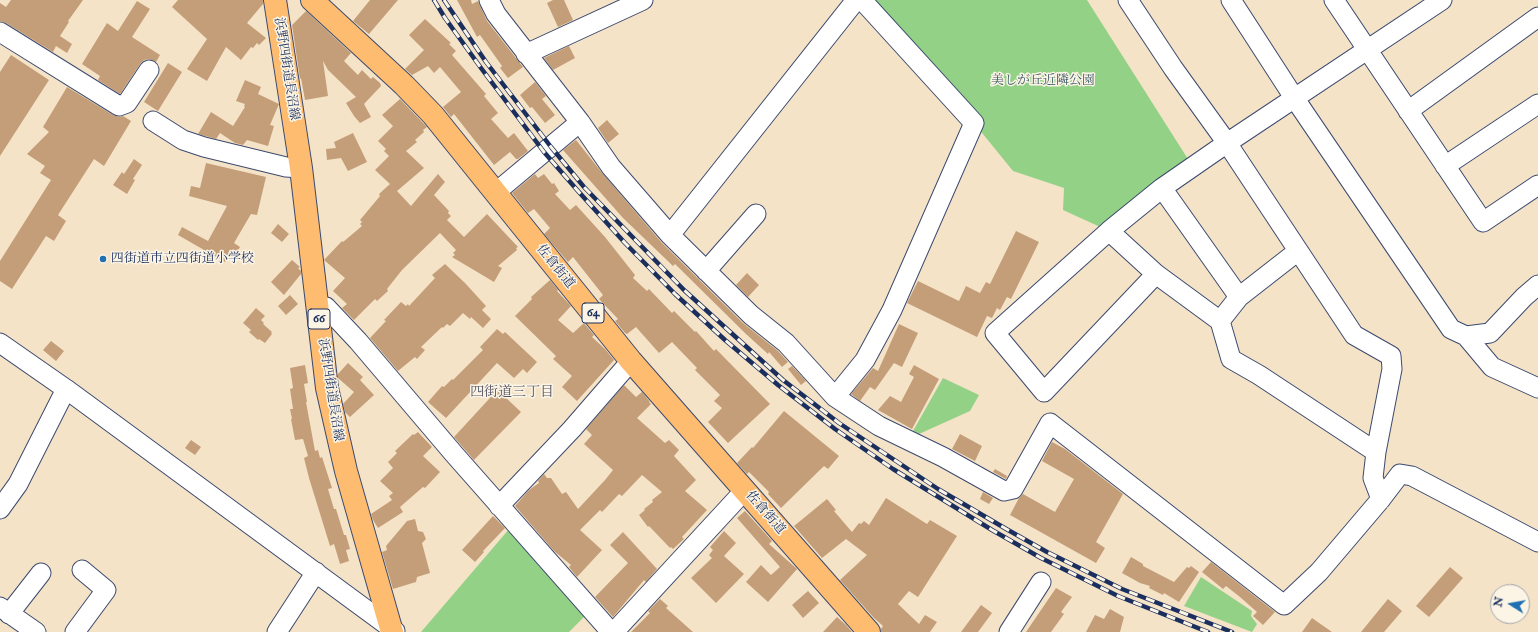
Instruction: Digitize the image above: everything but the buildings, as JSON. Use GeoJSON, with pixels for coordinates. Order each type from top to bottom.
{"type":"FeatureCollection","features":[{"type":"Feature","properties":{"kind":"main road","name":"浜野四街道長沼線"},"geometry":{"type":"LineString","coordinates":[[275,0],[301,168],[327,388],[334,425],[346,471],[393,630]]}},
{"type":"Feature","properties":{"kind":"main road","name":"佐倉街道"},"geometry":{"type":"LineString","coordinates":[[312,0],[404,85],[428,110],[631,360],[869,632]]}},
{"type":"Feature","properties":{"kind":"street"},"geometry":{"type":"LineString","coordinates":[[488,0],[496,14],[580,122],[611,167],[670,235],[750,315],[786,343],[835,397],[879,426],[943,457],[1004,491],[1013,489],[1050,424],[1284,605],[1319,572],[1381,499],[1400,474],[1412,476],[1538,542]]}},
{"type":"Feature","properties":{"kind":"street"},"geometry":{"type":"LineString","coordinates":[[526,54],[643,0]]}},
{"type":"Feature","properties":{"kind":"street"},"geometry":{"type":"LineString","coordinates":[[670,235],[856,0]]}},
{"type":"Feature","properties":{"kind":"street"},"geometry":{"type":"LineString","coordinates":[[835,397],[865,360],[892,310],[974,123],[862,0]]}},
{"type":"Feature","properties":{"kind":"street"},"geometry":{"type":"LineString","coordinates":[[1128,0],[1173,68],[1227,143],[1354,335],[1391,356],[1392,369],[1376,452],[1374,478],[1381,499]]}},
{"type":"Feature","properties":{"kind":"street"},"geometry":{"type":"LineString","coordinates":[[1231,0],[1295,99],[1451,329],[1466,336],[1492,367],[1538,388]]}},
{"type":"Feature","properties":{"kind":"street"},"geometry":{"type":"LineString","coordinates":[[1334,0],[1483,222],[1538,186]]}},
{"type":"Feature","properties":{"kind":"street"},"geometry":{"type":"LineString","coordinates":[[1156,274],[1044,392],[995,333],[1109,230],[1162,188],[1442,0]]}},
{"type":"Feature","properties":{"kind":"street"},"geometry":{"type":"LineString","coordinates":[[1408,110],[1538,17]]}},
{"type":"Feature","properties":{"kind":"street"},"geometry":{"type":"LineString","coordinates":[[0,32],[119,106],[127,103],[149,70]]}},
{"type":"Feature","properties":{"kind":"street"},"geometry":{"type":"LineString","coordinates":[[1445,166],[1538,104]]}},
{"type":"Feature","properties":{"kind":"street"},"geometry":{"type":"LineString","coordinates":[[153,121],[183,140],[204,148],[286,167],[301,168]]}},
{"type":"Feature","properties":{"kind":"street"},"geometry":{"type":"LineString","coordinates":[[495,193],[580,122]]}},
{"type":"Feature","properties":{"kind":"street"},"geometry":{"type":"LineString","coordinates":[[1162,188],[1239,298]]}},
{"type":"Feature","properties":{"kind":"street"},"geometry":{"type":"LineString","coordinates":[[706,271],[756,214]]}},
{"type":"Feature","properties":{"kind":"street"},"geometry":{"type":"LineString","coordinates":[[1109,230],[1156,274],[1220,321],[1231,359],[1259,375],[1376,452]]}},
{"type":"Feature","properties":{"kind":"street"},"geometry":{"type":"LineString","coordinates":[[1220,321],[1239,298],[1298,251]]}},
{"type":"Feature","properties":{"kind":"street"},"geometry":{"type":"LineString","coordinates":[[1466,336],[1490,334],[1524,297],[1538,285]]}},
{"type":"Feature","properties":{"kind":"street"},"geometry":{"type":"LineString","coordinates":[[318,308],[326,307],[358,341],[499,506],[611,632]]}},
{"type":"Feature","properties":{"kind":"street"},"geometry":{"type":"LineString","coordinates":[[0,343],[66,388],[393,630]]}},
{"type":"Feature","properties":{"kind":"street"},"geometry":{"type":"LineString","coordinates":[[499,506],[572,429],[631,360]]}},
{"type":"Feature","properties":{"kind":"street"},"geometry":{"type":"LineString","coordinates":[[0,509],[18,484],[66,388]]}},
{"type":"Feature","properties":{"kind":"street"},"geometry":{"type":"LineString","coordinates":[[614,632],[745,490]]}},
{"type":"Feature","properties":{"kind":"street"},"geometry":{"type":"LineString","coordinates":[[75,632],[106,590],[82,570]]}},
{"type":"Feature","properties":{"kind":"street"},"geometry":{"type":"LineString","coordinates":[[277,632],[316,572]]}},
{"type":"Feature","properties":{"kind":"street"},"geometry":{"type":"LineString","coordinates":[[36,632],[5,610],[42,573]]}},
{"type":"Feature","properties":{"kind":"street"},"geometry":{"type":"LineString","coordinates":[[1009,632],[1041,582]]}},
{"type":"Feature","properties":{"kind":"green space","name":"美しが丘近隣公園"},"geometry":{"type":"Polygon","coordinates":[[[862,0],[1087,0],[1193,167],[1109,231],[1063,210],[1064,188],[1013,171],[974,123],[862,0]]]}},
{"type":"Feature","properties":{"kind":"green space"},"geometry":{"type":"Polygon","coordinates":[[[943,378],[979,395],[970,411],[919,434],[913,431],[943,378]]]}},
{"type":"Feature","properties":{"kind":"green space"},"geometry":{"type":"Polygon","coordinates":[[[510,528],[587,614],[569,632],[421,632],[510,528]]]}},
{"type":"Feature","properties":{"kind":"green space"},"geometry":{"type":"Polygon","coordinates":[[[1201,577],[1252,611],[1251,616],[1257,624],[1252,632],[1184,606],[1201,577]]]}},
{"type":"Feature","properties":{"kind":"railway"},"geometry":{"type":"LineString","coordinates":[[434,0],[481,68],[544,152],[578,191],[625,243],[675,294],[725,340],[778,385],[835,429],[893,469],[992,530],[1041,558],[1118,596],[1208,632]]}},
{"type":"Feature","properties":{"kind":"railway"},"geometry":{"type":"LineString","coordinates":[[444,0],[486,62],[551,147],[584,187],[684,290],[783,380],[839,423],[938,489],[1047,552],[1122,589],[1232,632]]}},
{"type":"Feature","properties":{"kind":"place","name":"四街道市立四街道小学校"},"geometry":{"type":"Point","coordinates":[103,259]}},
{"type":"Feature","properties":{"kind":"district","name":"四街道三丁目"},"geometry":{"type":"Point","coordinates":[512,393]}}]}
